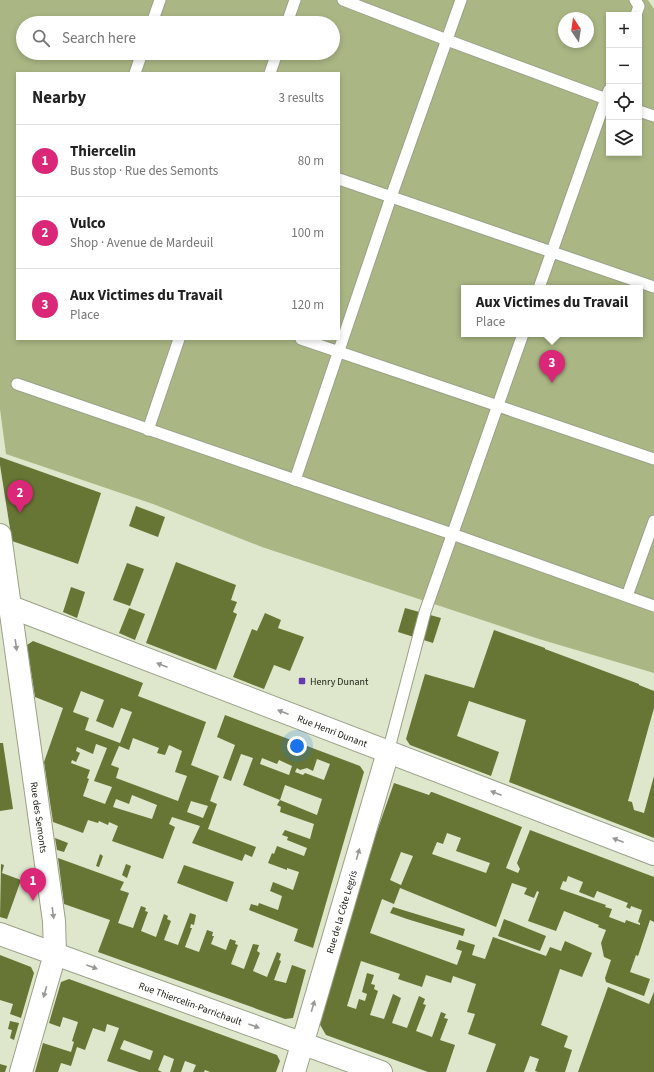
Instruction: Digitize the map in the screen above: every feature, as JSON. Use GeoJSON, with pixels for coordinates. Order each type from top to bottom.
{"type":"FeatureCollection","features":[{"type":"Feature","properties":{"kind":"street","name":"Rue des Semonts"},"geometry":{"type":"LineString","coordinates":[[0,535],[5,604],[54,921],[56,954],[21,1072]]}},
{"type":"Feature","properties":{"kind":"street","name":"Rue Henri Dunant"},"geometry":{"type":"LineString","coordinates":[[5,604],[654,854]]}},
{"type":"Feature","properties":{"kind":"street","name":"Rue de la Côte Legris"},"geometry":{"type":"LineString","coordinates":[[294,1072],[388,752]]}},
{"type":"Feature","properties":{"kind":"street","name":"Rue Thiercelin-Parrichault"},"geometry":{"type":"LineString","coordinates":[[0,934],[381,1072]]}},
{"type":"Feature","properties":{"kind":"lane"},"geometry":{"type":"LineString","coordinates":[[154,16],[160,0]]}},
{"type":"Feature","properties":{"kind":"lane"},"geometry":{"type":"LineString","coordinates":[[289,16],[295,0]]}},
{"type":"Feature","properties":{"kind":"lane"},"geometry":{"type":"LineString","coordinates":[[343,0],[447,40],[606,95]]}},
{"type":"Feature","properties":{"kind":"lane"},"geometry":{"type":"LineString","coordinates":[[295,480],[391,198],[461,0]]}},
{"type":"Feature","properties":{"kind":"lane"},"geometry":{"type":"LineString","coordinates":[[635,0],[639,6],[637,12]]}},
{"type":"Feature","properties":{"kind":"lane"},"geometry":{"type":"LineString","coordinates":[[135,72],[140,60]]}},
{"type":"Feature","properties":{"kind":"lane"},"geometry":{"type":"LineString","coordinates":[[270,72],[275,60]]}},
{"type":"Feature","properties":{"kind":"lane"},"geometry":{"type":"LineString","coordinates":[[540,285],[606,102]]}},
{"type":"Feature","properties":{"kind":"lane"},"geometry":{"type":"LineString","coordinates":[[642,112],[654,116]]}},
{"type":"Feature","properties":{"kind":"lane"},"geometry":{"type":"LineString","coordinates":[[340,180],[654,287]]}},
{"type":"Feature","properties":{"kind":"lane"},"geometry":{"type":"LineString","coordinates":[[388,752],[425,612],[522,337]]}},
{"type":"Feature","properties":{"kind":"lane"},"geometry":{"type":"LineString","coordinates":[[148,430],[179,340]]}},
{"type":"Feature","properties":{"kind":"lane"},"geometry":{"type":"LineString","coordinates":[[304,340],[654,460]]}},
{"type":"Feature","properties":{"kind":"lane"},"geometry":{"type":"LineString","coordinates":[[17,384],[452,534],[654,606]]}},
{"type":"Feature","properties":{"kind":"lane"},"geometry":{"type":"LineString","coordinates":[[628,596],[654,521]]}},
{"type":"Feature","properties":{"kind":"green space"},"geometry":{"type":"Polygon","coordinates":[[[0,0],[648,0],[654,9],[654,673],[539,639],[262,547],[153,504],[6,454],[0,409],[0,0]]]}},
{"type":"Feature","properties":{"kind":"building"},"geometry":{"type":"Polygon","coordinates":[[[0,457],[101,493],[78,564],[12,541],[0,457]]]}},
{"type":"Feature","properties":{"kind":"building"},"geometry":{"type":"Polygon","coordinates":[[[136,506],[165,517],[158,537],[129,526],[136,506]]]}},
{"type":"Feature","properties":{"kind":"building"},"geometry":{"type":"Polygon","coordinates":[[[176,562],[236,585],[231,600],[237,602],[233,612],[237,614],[216,670],[146,643],[176,562]]]}},
{"type":"Feature","properties":{"kind":"building"},"geometry":{"type":"Polygon","coordinates":[[[127,563],[144,569],[130,606],[113,600],[127,563]]]}},
{"type":"Feature","properties":{"kind":"building"},"geometry":{"type":"Polygon","coordinates":[[[71,587],[85,592],[77,618],[63,612],[71,587]]]}},
{"type":"Feature","properties":{"kind":"building"},"geometry":{"type":"Polygon","coordinates":[[[129,608],[145,614],[135,640],[119,633],[129,608]]]}},
{"type":"Feature","properties":{"kind":"building"},"geometry":{"type":"Polygon","coordinates":[[[405,608],[441,618],[433,643],[398,632],[405,608]]]}},
{"type":"Feature","properties":{"kind":"building"},"geometry":{"type":"Polygon","coordinates":[[[265,613],[281,620],[278,628],[304,637],[290,671],[274,665],[264,689],[233,677],[252,629],[257,631],[265,613]]]}},
{"type":"Feature","properties":{"kind":"building"},"geometry":{"type":"Polygon","coordinates":[[[494,630],[545,648],[654,691],[654,708],[628,801],[632,802],[634,810],[644,813],[654,776],[654,838],[509,782],[526,720],[469,701],[457,736],[499,752],[491,776],[410,745],[406,739],[425,674],[474,688],[494,630]]]}},
{"type":"Feature","properties":{"kind":"building"},"geometry":{"type":"Polygon","coordinates":[[[33,641],[143,683],[138,696],[206,722],[191,765],[219,776],[210,801],[217,804],[208,829],[256,847],[252,857],[245,854],[242,861],[192,843],[200,826],[172,817],[169,824],[175,827],[163,859],[112,841],[118,826],[109,822],[108,825],[99,821],[98,823],[88,820],[83,833],[53,822],[44,762],[63,708],[35,697],[27,645],[33,641]],[[81,691],[73,712],[89,718],[85,730],[120,743],[132,712],[121,708],[113,728],[96,721],[104,700],[81,691]],[[133,738],[129,750],[119,746],[111,765],[119,768],[116,778],[178,801],[187,776],[175,772],[182,751],[169,745],[165,755],[157,753],[159,748],[133,738]],[[96,744],[93,754],[77,747],[76,751],[80,753],[76,762],[72,760],[71,763],[90,770],[87,778],[89,779],[83,796],[105,804],[112,787],[94,781],[107,748],[96,744]],[[132,795],[129,804],[116,799],[113,807],[152,819],[157,805],[132,795]],[[191,801],[187,812],[203,818],[208,806],[191,801]]]}},
{"type":"Feature","properties":{"kind":"building"},"geometry":{"type":"Polygon","coordinates":[[[225,715],[360,766],[364,772],[313,948],[294,941],[298,929],[249,910],[251,904],[258,906],[259,903],[278,910],[282,896],[270,891],[273,882],[293,890],[299,872],[287,868],[287,870],[268,863],[272,853],[274,854],[277,846],[304,856],[307,848],[287,840],[288,837],[282,835],[285,830],[310,839],[314,824],[280,812],[281,807],[277,805],[280,800],[243,785],[253,758],[241,754],[231,781],[223,778],[235,745],[217,737],[225,715]],[[262,758],[260,764],[289,775],[292,766],[279,760],[277,764],[262,758]],[[317,759],[313,771],[307,768],[300,770],[297,768],[295,772],[303,775],[305,773],[324,780],[330,764],[317,759]],[[285,785],[280,800],[317,815],[322,799],[285,785]]]}},
{"type":"Feature","properties":{"kind":"building"},"geometry":{"type":"Polygon","coordinates":[[[0,743],[3,743],[13,809],[0,811],[0,743]]]}},
{"type":"Feature","properties":{"kind":"building"},"geometry":{"type":"Polygon","coordinates":[[[394,783],[429,795],[432,792],[522,827],[506,868],[518,873],[520,869],[517,863],[530,830],[654,877],[654,922],[650,920],[638,956],[636,955],[630,972],[650,979],[644,996],[606,982],[605,978],[611,960],[604,957],[601,943],[606,930],[598,927],[599,925],[564,911],[556,931],[528,921],[539,892],[537,891],[534,898],[524,894],[527,888],[512,883],[496,927],[400,888],[394,904],[382,899],[370,933],[457,965],[462,951],[456,949],[459,940],[475,945],[472,955],[485,959],[493,937],[546,956],[550,947],[561,951],[565,941],[592,953],[582,977],[560,969],[541,1025],[568,1036],[564,1047],[572,1050],[565,1072],[535,1071],[539,1059],[530,1056],[524,1072],[486,1072],[496,1044],[468,1034],[475,1014],[467,1012],[476,984],[453,976],[451,983],[426,975],[422,987],[398,979],[400,974],[361,961],[347,1006],[356,1009],[359,999],[365,1001],[367,994],[362,992],[367,973],[374,975],[371,984],[375,985],[374,989],[378,991],[370,1015],[384,1019],[393,994],[401,998],[392,1023],[407,1028],[419,996],[425,999],[423,1004],[426,1005],[416,1031],[432,1037],[441,1012],[446,1014],[444,1018],[448,1019],[440,1040],[455,1045],[446,1072],[428,1072],[326,1035],[319,1023],[376,834],[394,783]],[[447,833],[443,844],[437,842],[432,854],[486,873],[490,863],[456,851],[461,838],[447,833]],[[401,852],[390,880],[401,885],[413,856],[401,852]],[[568,876],[566,882],[563,881],[560,889],[606,905],[605,907],[612,909],[609,917],[625,923],[626,920],[640,925],[638,922],[642,910],[631,906],[630,909],[626,907],[628,903],[597,891],[594,898],[579,892],[583,882],[568,876]]]}},
{"type":"Feature","properties":{"kind":"building"},"geometry":{"type":"Polygon","coordinates":[[[55,838],[68,843],[64,852],[57,850],[55,838]]]}},
{"type":"Feature","properties":{"kind":"building"},"geometry":{"type":"Polygon","coordinates":[[[100,854],[103,856],[99,867],[96,866],[100,854]]]}},
{"type":"Feature","properties":{"kind":"building"},"geometry":{"type":"Polygon","coordinates":[[[58,858],[124,882],[120,890],[129,893],[118,923],[133,928],[141,906],[146,908],[145,911],[148,912],[141,931],[156,937],[164,914],[168,916],[167,919],[171,921],[164,940],[178,945],[190,913],[196,915],[194,925],[191,924],[190,928],[192,928],[185,947],[199,952],[207,930],[213,932],[212,936],[214,936],[211,944],[226,950],[230,939],[236,941],[235,944],[238,945],[231,964],[244,969],[253,944],[259,945],[257,951],[260,953],[253,971],[267,977],[277,952],[281,954],[279,960],[281,961],[274,980],[286,983],[292,965],[306,970],[293,1018],[285,1019],[98,952],[110,920],[64,904],[58,858]]]}},
{"type":"Feature","properties":{"kind":"building"},"geometry":{"type":"Polygon","coordinates":[[[1,864],[4,865],[2,873],[21,880],[7,919],[0,917],[1,864]]]}},
{"type":"Feature","properties":{"kind":"building"},"geometry":{"type":"Polygon","coordinates":[[[126,864],[131,866],[127,878],[122,875],[126,864]]]}},
{"type":"Feature","properties":{"kind":"building"},"geometry":{"type":"Polygon","coordinates":[[[184,865],[234,882],[227,902],[177,883],[184,865]]]}},
{"type":"Feature","properties":{"kind":"building"},"geometry":{"type":"Polygon","coordinates":[[[393,907],[465,929],[463,936],[390,913],[393,907]]]}},
{"type":"Feature","properties":{"kind":"building"},"geometry":{"type":"Polygon","coordinates":[[[504,919],[546,936],[540,951],[498,936],[504,919]]]}},
{"type":"Feature","properties":{"kind":"building"},"geometry":{"type":"Polygon","coordinates":[[[0,955],[31,967],[34,973],[21,1018],[10,1014],[13,1004],[0,1000],[0,955]]]}},
{"type":"Feature","properties":{"kind":"building"},"geometry":{"type":"Polygon","coordinates":[[[69,979],[277,1055],[280,1061],[276,1072],[210,1072],[205,1070],[204,1072],[193,1072],[196,1065],[185,1061],[181,1072],[170,1072],[174,1059],[164,1055],[158,1070],[162,1072],[139,1072],[107,1061],[119,1028],[107,1024],[105,1032],[93,1028],[85,1050],[77,1047],[71,1066],[61,1063],[58,1072],[35,1072],[43,1043],[71,1052],[74,1042],[72,1041],[78,1022],[63,1017],[60,1027],[49,1023],[61,982],[69,979]],[[124,1040],[120,1049],[150,1060],[153,1051],[124,1040]]]}},
{"type":"Feature","properties":{"kind":"building"},"geometry":{"type":"Polygon","coordinates":[[[608,987],[649,1004],[654,992],[654,1072],[578,1072],[608,987]]]}},
{"type":"Feature","properties":{"kind":"building"},"geometry":{"type":"Polygon","coordinates":[[[10,1021],[19,1023],[14,1040],[10,1038],[12,1030],[8,1029],[10,1021]]]}},
{"type":"Feature","properties":{"kind":"building"},"geometry":{"type":"Polygon","coordinates":[[[0,1064],[7,1066],[5,1072],[0,1072],[0,1064]]]}},
{"type":"Feature","properties":{"kind":"place","name":"Aux Victimes du Travail"},"geometry":{"type":"Point","coordinates":[552,383]}},
{"type":"Feature","properties":{"kind":"place","name":"Vulco"},"geometry":{"type":"Point","coordinates":[20,513]}},
{"type":"Feature","properties":{"kind":"place","name":"Henry Dunant"},"geometry":{"type":"Point","coordinates":[302,681]}},
{"type":"Feature","properties":{"kind":"place","name":"Thiercelin"},"geometry":{"type":"Point","coordinates":[33,901]}}]}
